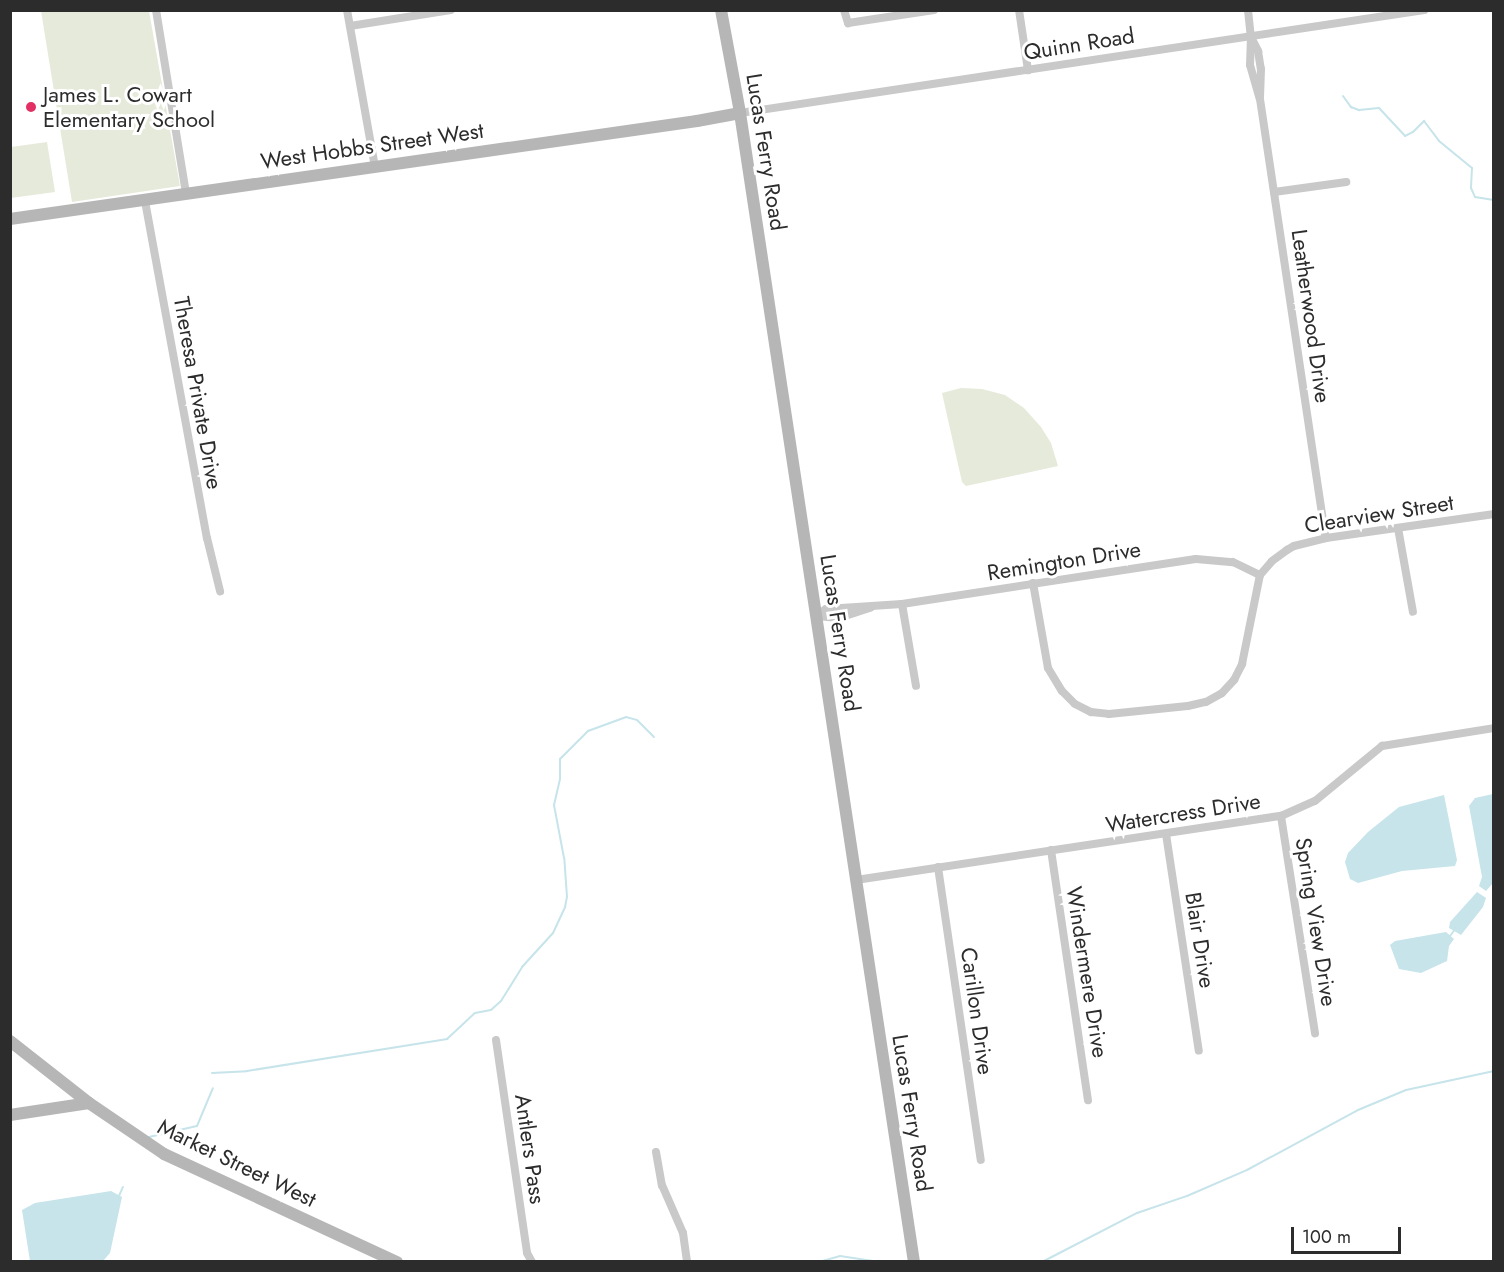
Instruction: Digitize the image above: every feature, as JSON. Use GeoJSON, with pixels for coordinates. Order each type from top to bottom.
{"type":"FeatureCollection","features":[{"type":"Feature","properties":{"kind":"street"},"geometry":{"type":"LineString","coordinates":[[156,10],[186,194]]}},
{"type":"Feature","properties":{"kind":"street"},"geometry":{"type":"LineString","coordinates":[[347,10],[375,167]]}},
{"type":"Feature","properties":{"kind":"street"},"geometry":{"type":"LineString","coordinates":[[350,26],[451,10]]}},
{"type":"Feature","properties":{"kind":"street","name":"Lucas Ferry Road"},"geometry":{"type":"LineString","coordinates":[[721,10],[740,112],[914,1262]]}},
{"type":"Feature","properties":{"kind":"street"},"geometry":{"type":"LineString","coordinates":[[844,10],[848,23],[934,10]]}},
{"type":"Feature","properties":{"kind":"street"},"geometry":{"type":"LineString","coordinates":[[1019,10],[1028,70]]}},
{"type":"Feature","properties":{"kind":"street","name":"Leatherwood Drive"},"geometry":{"type":"LineString","coordinates":[[1248,10],[1251,36],[1250,65],[1260,99],[1326,538]]}},
{"type":"Feature","properties":{"kind":"street","name":"Quinn Road"},"geometry":{"type":"LineString","coordinates":[[740,112],[1424,10]]}},
{"type":"Feature","properties":{"kind":"street","name":"West Hobbs Street West"},"geometry":{"type":"LineString","coordinates":[[10,219],[740,112]]}},
{"type":"Feature","properties":{"kind":"street"},"geometry":{"type":"LineString","coordinates":[[1274,192],[1346,182]]}},
{"type":"Feature","properties":{"kind":"street","name":"Theresa Private Drive"},"geometry":{"type":"LineString","coordinates":[[145,201],[207,538],[220,591]]}},
{"type":"Feature","properties":{"kind":"street","name":"Clearview Street"},"geometry":{"type":"LineString","coordinates":[[1260,575],[1272,561],[1294,546],[1326,538],[1494,514]]}},
{"type":"Feature","properties":{"kind":"street"},"geometry":{"type":"LineString","coordinates":[[1398,528],[1413,612]]}},
{"type":"Feature","properties":{"kind":"street","name":"Remington Drive"},"geometry":{"type":"LineString","coordinates":[[816,616],[839,618],[870,608],[1205,559],[1233,562],[1260,575]]}},
{"type":"Feature","properties":{"kind":"street"},"geometry":{"type":"LineString","coordinates":[[1033,583],[1048,668],[1062,691],[1075,704],[1091,712],[1127,714],[1206,702],[1228,687],[1242,664],[1260,575]]}},
{"type":"Feature","properties":{"kind":"street"},"geometry":{"type":"LineString","coordinates":[[902,604],[916,686]]}},
{"type":"Feature","properties":{"kind":"street","name":"Watercress Drive"},"geometry":{"type":"LineString","coordinates":[[856,880],[1281,816],[1315,801],[1382,746],[1494,728]]}},
{"type":"Feature","properties":{"kind":"street","name":"Spring View Drive"},"geometry":{"type":"LineString","coordinates":[[1281,816],[1314,1033]]}},
{"type":"Feature","properties":{"kind":"street","name":"Blair Drive"},"geometry":{"type":"LineString","coordinates":[[1166,834],[1199,1051]]}},
{"type":"Feature","properties":{"kind":"street","name":"Windermere Drive"},"geometry":{"type":"LineString","coordinates":[[1051,850],[1088,1100]]}},
{"type":"Feature","properties":{"kind":"street","name":"Carillon Drive"},"geometry":{"type":"LineString","coordinates":[[938,867],[981,1160]]}},
{"type":"Feature","properties":{"kind":"street","name":"Antlers Pass"},"geometry":{"type":"LineString","coordinates":[[496,1040],[527,1253],[532,1262]]}},
{"type":"Feature","properties":{"kind":"street","name":"Market Street West"},"geometry":{"type":"LineString","coordinates":[[10,1041],[89,1103],[149,1145],[185,1165],[397,1262]]}},
{"type":"Feature","properties":{"kind":"street"},"geometry":{"type":"LineString","coordinates":[[10,1115],[89,1103]]}},
{"type":"Feature","properties":{"kind":"street"},"geometry":{"type":"LineString","coordinates":[[656,1152],[662,1185],[683,1233],[687,1262]]}},
{"type":"Feature","properties":{"kind":"green space"},"geometry":{"type":"Polygon","coordinates":[[[41,11],[149,11],[180,186],[72,202],[41,11]]]}},
{"type":"Feature","properties":{"kind":"green space"},"geometry":{"type":"Polygon","coordinates":[[[47,142],[55,192],[11,198],[11,147],[47,142]]]}},
{"type":"Feature","properties":{"kind":"green space"},"geometry":{"type":"Polygon","coordinates":[[[961,388],[982,389],[1005,395],[1024,408],[1041,427],[1051,443],[1058,466],[966,486],[962,482],[942,393],[961,388]]]}},
{"type":"Feature","properties":{"kind":"water"},"geometry":{"type":"Polygon","coordinates":[[[1493,794],[1493,883],[1486,891],[1479,886],[1482,877],[1469,806],[1475,798],[1493,794]]]}},
{"type":"Feature","properties":{"kind":"water"},"geometry":{"type":"Polygon","coordinates":[[[1444,795],[1457,860],[1455,866],[1402,871],[1358,883],[1350,879],[1345,862],[1348,853],[1368,832],[1399,807],[1444,795]]]}},
{"type":"Feature","properties":{"kind":"water"},"geometry":{"type":"Polygon","coordinates":[[[1477,892],[1486,898],[1483,907],[1461,935],[1449,928],[1450,922],[1477,892]]]}},
{"type":"Feature","properties":{"kind":"water"},"geometry":{"type":"Polygon","coordinates":[[[1446,932],[1454,939],[1449,946],[1447,961],[1421,973],[1399,969],[1390,945],[1395,941],[1446,932]]]}},
{"type":"Feature","properties":{"kind":"water"},"geometry":{"type":"Polygon","coordinates":[[[111,1191],[122,1197],[110,1253],[103,1261],[30,1261],[22,1210],[35,1203],[111,1191]]]}},
{"type":"Feature","properties":{"kind":"waterway"},"geometry":{"type":"LineString","coordinates":[[1343,96],[1351,107],[1359,110],[1379,108],[1405,136],[1413,132],[1424,121],[1439,141],[1472,168],[1471,188],[1475,197],[1494,200]]}},
{"type":"Feature","properties":{"kind":"waterway"},"geometry":{"type":"LineString","coordinates":[[212,1073],[247,1071],[447,1039],[475,1013],[491,1010],[501,1001],[522,967],[553,933],[565,907],[567,897],[564,858],[554,805],[560,779],[560,759],[588,731],[626,717],[637,720],[654,737]]}},
{"type":"Feature","properties":{"kind":"waterway"},"geometry":{"type":"LineString","coordinates":[[1450,936],[1456,928]]}},
{"type":"Feature","properties":{"kind":"waterway"},"geometry":{"type":"LineString","coordinates":[[1042,1262],[1137,1213],[1187,1196],[1247,1170],[1358,1110],[1406,1090],[1494,1071]]}},
{"type":"Feature","properties":{"kind":"waterway"},"geometry":{"type":"LineString","coordinates":[[149,1137],[197,1126],[213,1088]]}},
{"type":"Feature","properties":{"kind":"waterway"},"geometry":{"type":"LineString","coordinates":[[118,1198],[123,1187]]}},
{"type":"Feature","properties":{"kind":"waterway"},"geometry":{"type":"LineString","coordinates":[[819,1262],[840,1256],[880,1262]]}},
{"type":"Feature","properties":{"kind":"place","name":"James L. Cowart Elementary School"},"geometry":{"type":"Point","coordinates":[31,107]}}]}
